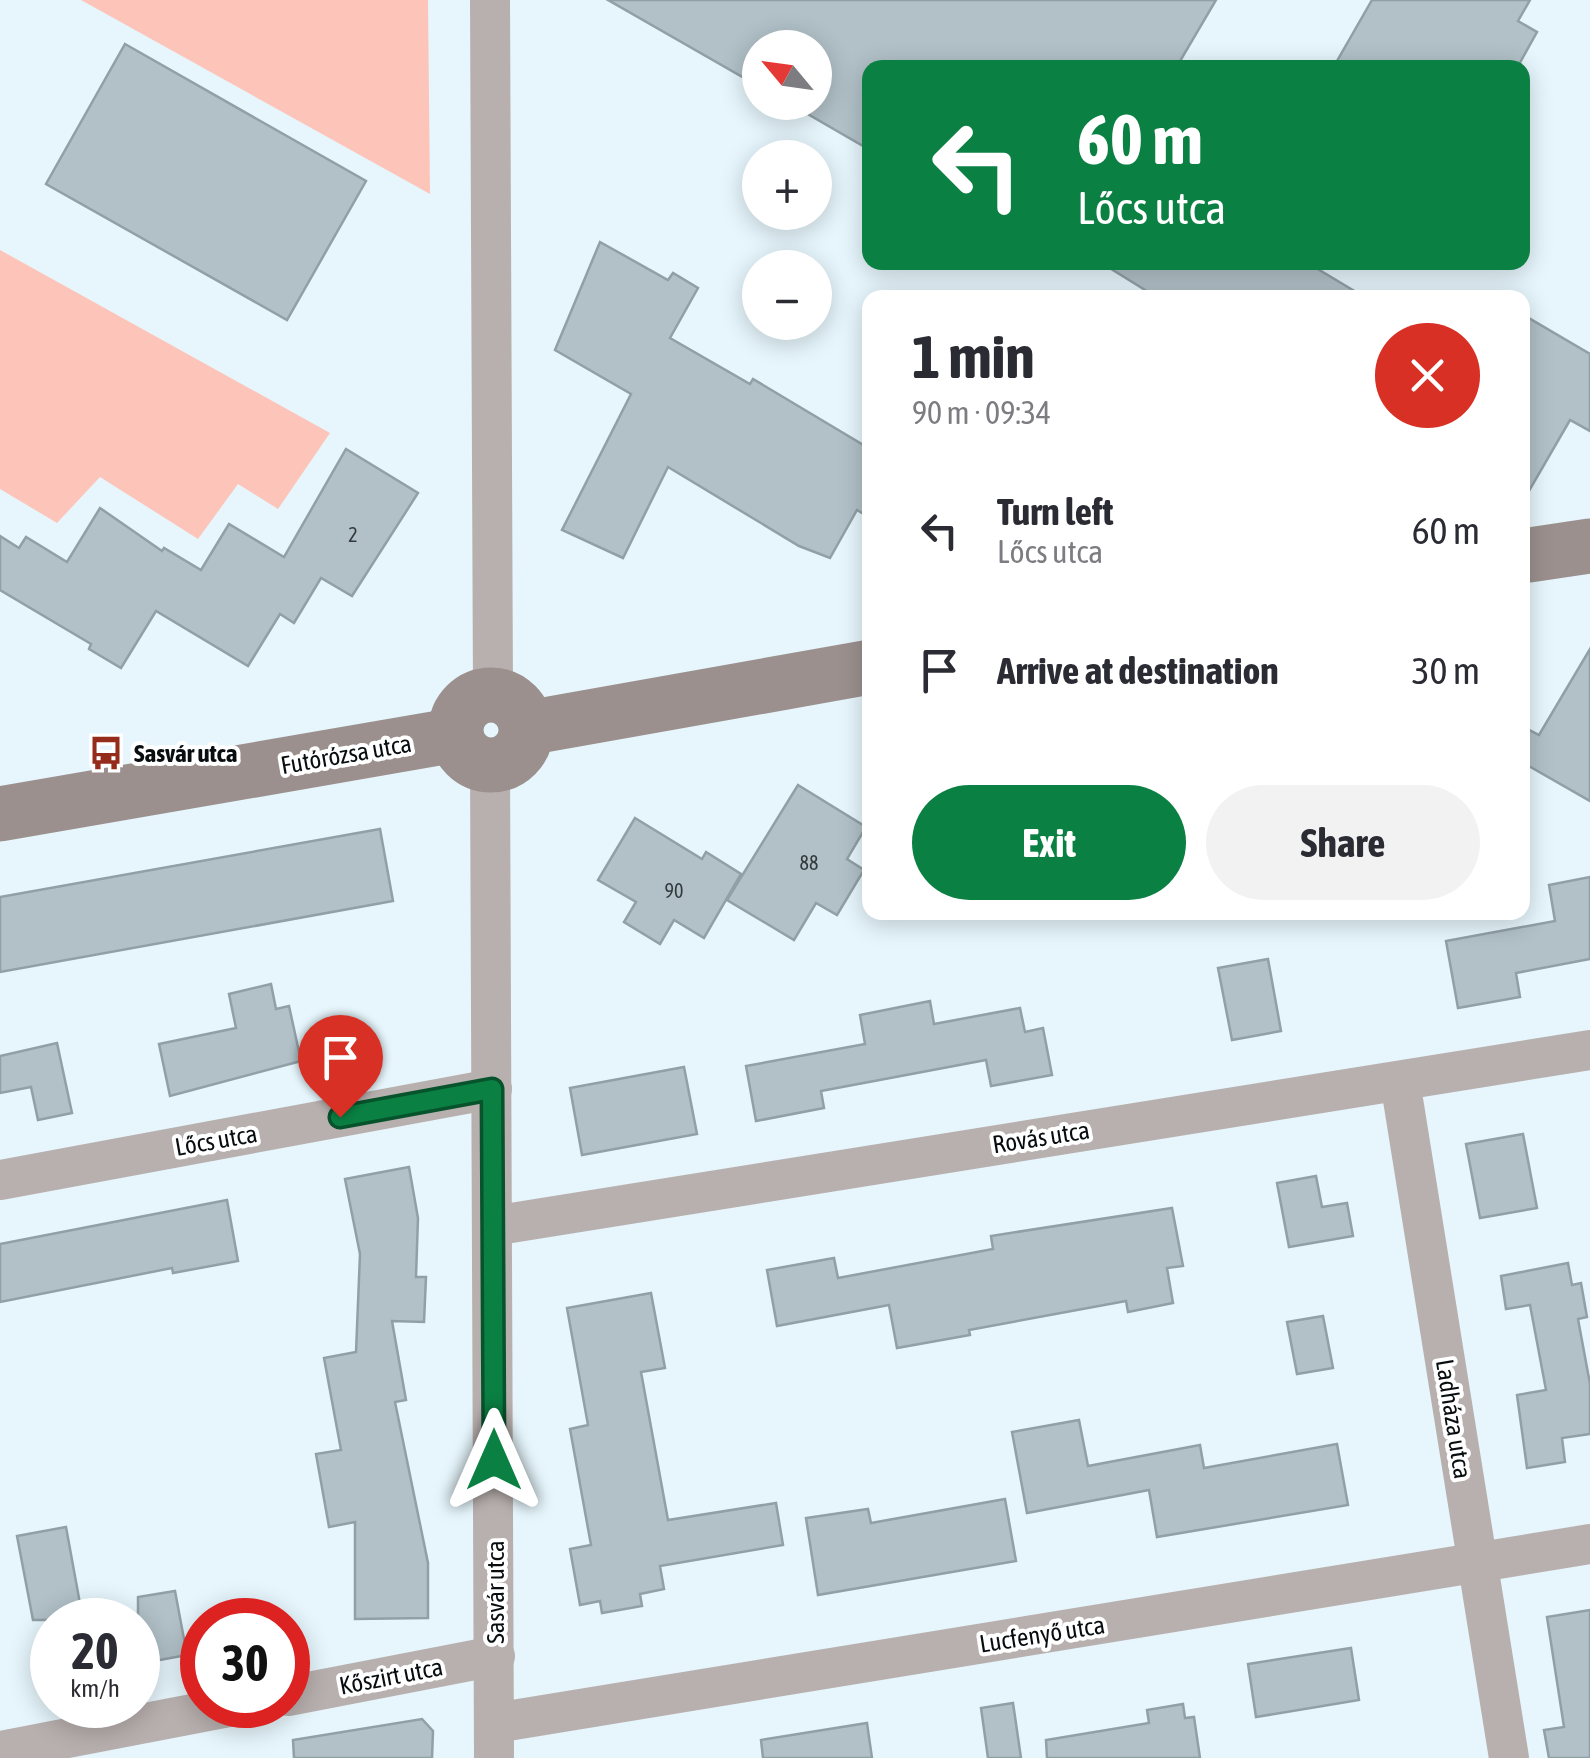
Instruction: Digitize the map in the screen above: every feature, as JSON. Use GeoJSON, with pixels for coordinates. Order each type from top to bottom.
{"type":"FeatureCollection","features":[{"type":"Feature","properties":{"kind":"street","name":"Sasvár utca"},"geometry":{"type":"LineString","coordinates":[[490,0],[494,1740]]}},
{"type":"Feature","properties":{"kind":"street"},"geometry":{"type":"LineString","coordinates":[[1530,555],[1590,546]]}},
{"type":"Feature","properties":{"kind":"street","name":"Futórózsa utca"},"geometry":{"type":"LineString","coordinates":[[0,814],[862,668]]}},
{"type":"Feature","properties":{"kind":"street","name":"Rovás utca"},"geometry":{"type":"LineString","coordinates":[[492,1226],[1590,1050]]}},
{"type":"Feature","properties":{"kind":"street","name":"Ladháza utca"},"geometry":{"type":"LineString","coordinates":[[1400,1081],[1509,1758]]}},
{"type":"Feature","properties":{"kind":"street","name":"Lőcs utca"},"geometry":{"type":"LineString","coordinates":[[0,1180],[492,1089]]}},
{"type":"Feature","properties":{"kind":"street","name":"Lucfenyő utca"},"geometry":{"type":"LineString","coordinates":[[494,1740],[1590,1544]]}},
{"type":"Feature","properties":{"kind":"street","name":"Kőszirt utca"},"geometry":{"type":"LineString","coordinates":[[310,1692],[495,1656]]}},
{"type":"Feature","properties":{"kind":"street"},"geometry":{"type":"LineString","coordinates":[[0,1751],[180,1716]]}},
{"type":"Feature","properties":{"kind":"shaded area"},"geometry":{"type":"Polygon","coordinates":[[[81,0],[428,0],[430,194],[81,0]]]}},
{"type":"Feature","properties":{"kind":"shaded area"},"geometry":{"type":"Polygon","coordinates":[[[0,250],[330,433],[278,509],[238,484],[198,539],[100,477],[57,523],[0,489],[0,250]]]}},
{"type":"Feature","properties":{"kind":"building"},"geometry":{"type":"Polygon","coordinates":[[[608,0],[1216,0],[1181,60],[862,60],[862,145],[818,120],[832,120],[832,30],[742,30],[742,77],[608,0]]]}},
{"type":"Feature","properties":{"kind":"building"},"geometry":{"type":"Polygon","coordinates":[[[1372,0],[1530,0],[1518,21],[1537,32],[1521,60],[1338,60],[1372,0]]]}},
{"type":"Feature","properties":{"kind":"building"},"geometry":{"type":"Polygon","coordinates":[[[125,44],[366,181],[287,320],[46,184],[125,44]]]}},
{"type":"Feature","properties":{"kind":"building"},"geometry":{"type":"Polygon","coordinates":[[[600,242],[668,280],[673,273],[698,288],[670,338],[750,384],[753,379],[862,444],[862,513],[857,510],[830,558],[799,546],[668,467],[623,558],[562,530],[631,394],[555,350],[600,242]]]}},
{"type":"Feature","properties":{"kind":"building"},"geometry":{"type":"Polygon","coordinates":[[[1113,270],[1319,270],[1353,290],[1145,290],[1113,270]]]}},
{"type":"Feature","properties":{"kind":"building"},"geometry":{"type":"Polygon","coordinates":[[[1530,319],[1590,354],[1590,431],[1570,420],[1530,489],[1530,319]]]}},
{"type":"Feature","properties":{"kind":"building"},"geometry":{"type":"Polygon","coordinates":[[[346,449],[418,493],[352,596],[321,578],[294,623],[280,614],[248,666],[156,611],[121,668],[89,649],[91,644],[0,590],[0,536],[19,548],[26,537],[67,562],[100,508],[162,551],[164,548],[201,570],[229,524],[284,557],[346,449]]]}},
{"type":"Feature","properties":{"kind":"building"},"geometry":{"type":"Polygon","coordinates":[[[1590,649],[1590,801],[1530,767],[1530,730],[1539,735],[1590,649]]]}},
{"type":"Feature","properties":{"kind":"building"},"geometry":{"type":"Polygon","coordinates":[[[798,785],[862,825],[862,834],[847,859],[862,869],[862,873],[837,915],[816,903],[794,940],[727,900],[798,785]]]}},
{"type":"Feature","properties":{"kind":"building"},"geometry":{"type":"Polygon","coordinates":[[[635,818],[702,859],[706,852],[741,874],[704,938],[674,920],[660,944],[624,922],[636,902],[598,880],[635,818]]]}},
{"type":"Feature","properties":{"kind":"building"},"geometry":{"type":"Polygon","coordinates":[[[380,829],[393,901],[0,972],[0,897],[380,829]]]}},
{"type":"Feature","properties":{"kind":"building"},"geometry":{"type":"Polygon","coordinates":[[[1590,877],[1590,959],[1516,973],[1520,997],[1458,1008],[1446,941],[1555,921],[1549,885],[1590,877]]]}},
{"type":"Feature","properties":{"kind":"building"},"geometry":{"type":"Polygon","coordinates":[[[1268,959],[1281,1031],[1232,1040],[1218,968],[1268,959]]]}},
{"type":"Feature","properties":{"kind":"building"},"geometry":{"type":"Polygon","coordinates":[[[271,984],[276,1009],[289,1006],[301,1061],[170,1096],[159,1044],[236,1028],[229,994],[271,984]]]}},
{"type":"Feature","properties":{"kind":"building"},"geometry":{"type":"Polygon","coordinates":[[[930,1001],[934,1024],[1020,1008],[1025,1032],[1043,1028],[1052,1075],[991,1086],[986,1060],[821,1091],[824,1108],[756,1121],[746,1066],[865,1044],[860,1015],[930,1001]]]}},
{"type":"Feature","properties":{"kind":"building"},"geometry":{"type":"Polygon","coordinates":[[[57,1043],[72,1113],[38,1120],[31,1087],[0,1093],[0,1056],[57,1043]]]}},
{"type":"Feature","properties":{"kind":"building"},"geometry":{"type":"Polygon","coordinates":[[[684,1067],[697,1134],[582,1155],[570,1088],[684,1067]]]}},
{"type":"Feature","properties":{"kind":"building"},"geometry":{"type":"Polygon","coordinates":[[[1523,1134],[1537,1208],[1480,1218],[1466,1144],[1523,1134]]]}},
{"type":"Feature","properties":{"kind":"building"},"geometry":{"type":"Polygon","coordinates":[[[409,1167],[418,1218],[416,1277],[426,1277],[424,1322],[392,1321],[406,1400],[395,1402],[428,1563],[428,1618],[355,1619],[355,1522],[329,1527],[316,1454],[341,1450],[324,1358],[356,1352],[360,1254],[345,1179],[409,1167]]]}},
{"type":"Feature","properties":{"kind":"building"},"geometry":{"type":"Polygon","coordinates":[[[1316,1176],[1322,1207],[1347,1203],[1353,1236],[1289,1247],[1277,1183],[1316,1176]]]}},
{"type":"Feature","properties":{"kind":"building"},"geometry":{"type":"Polygon","coordinates":[[[227,1200],[238,1261],[173,1273],[172,1268],[0,1302],[0,1244],[227,1200]]]}},
{"type":"Feature","properties":{"kind":"building"},"geometry":{"type":"Polygon","coordinates":[[[1172,1208],[1183,1266],[1167,1268],[1173,1303],[1128,1312],[1126,1301],[969,1330],[970,1335],[897,1348],[889,1305],[777,1326],[767,1270],[834,1258],[838,1278],[993,1249],[991,1236],[1172,1208]]]}},
{"type":"Feature","properties":{"kind":"building"},"geometry":{"type":"Polygon","coordinates":[[[1568,1263],[1572,1285],[1581,1283],[1587,1317],[1578,1319],[1590,1384],[1590,1434],[1562,1438],[1565,1462],[1527,1468],[1517,1395],[1546,1390],[1530,1305],[1506,1309],[1501,1276],[1568,1263]]]}},
{"type":"Feature","properties":{"kind":"building"},"geometry":{"type":"Polygon","coordinates":[[[651,1293],[665,1368],[641,1372],[668,1520],[776,1503],[783,1545],[660,1566],[664,1589],[640,1594],[642,1606],[602,1613],[600,1601],[580,1605],[570,1549],[591,1545],[570,1429],[588,1425],[567,1308],[651,1293]]]}},
{"type":"Feature","properties":{"kind":"building"},"geometry":{"type":"Polygon","coordinates":[[[1323,1316],[1333,1368],[1297,1374],[1287,1322],[1323,1316]]]}},
{"type":"Feature","properties":{"kind":"building"},"geometry":{"type":"Polygon","coordinates":[[[1079,1420],[1088,1466],[1200,1445],[1204,1468],[1337,1444],[1348,1505],[1157,1537],[1149,1490],[1027,1513],[1012,1432],[1079,1420]]]}},
{"type":"Feature","properties":{"kind":"building"},"geometry":{"type":"Polygon","coordinates":[[[1005,1499],[1016,1561],[818,1595],[806,1518],[868,1509],[871,1523],[1005,1499]]]}},
{"type":"Feature","properties":{"kind":"building"},"geometry":{"type":"Polygon","coordinates":[[[66,1527],[79,1598],[30,1598],[30,1604],[17,1536],[66,1527]]]}},
{"type":"Feature","properties":{"kind":"building"},"geometry":{"type":"Polygon","coordinates":[[[175,1591],[180,1656],[160,1660],[160,1598],[138,1597],[175,1591]]]}},
{"type":"Feature","properties":{"kind":"building"},"geometry":{"type":"Polygon","coordinates":[[[1590,1610],[1590,1758],[1549,1758],[1544,1730],[1564,1727],[1547,1617],[1590,1610]]]}},
{"type":"Feature","properties":{"kind":"building"},"geometry":{"type":"Polygon","coordinates":[[[1351,1648],[1359,1700],[1256,1717],[1248,1664],[1351,1648]]]}},
{"type":"Feature","properties":{"kind":"building"},"geometry":{"type":"Polygon","coordinates":[[[1013,1703],[1021,1758],[988,1758],[981,1708],[1013,1703]]]}},
{"type":"Feature","properties":{"kind":"building"},"geometry":{"type":"Polygon","coordinates":[[[1183,1704],[1185,1718],[1194,1717],[1200,1758],[1047,1758],[1046,1740],[1149,1723],[1147,1710],[1183,1704]]]}},
{"type":"Feature","properties":{"kind":"building"},"geometry":{"type":"Polygon","coordinates":[[[422,1719],[433,1731],[432,1758],[294,1758],[293,1740],[422,1719]]]}},
{"type":"Feature","properties":{"kind":"building"},"geometry":{"type":"Polygon","coordinates":[[[867,1723],[872,1758],[763,1758],[761,1740],[867,1723]]]}},
{"type":"Feature","properties":{"kind":"place","name":"Sasvár utca"},"geometry":{"type":"Point","coordinates":[106,753]}},
{"type":"Feature","properties":{"kind":"route"},"geometry":{"type":"LineString","coordinates":[[340,1117],[492,1089],[494,1460]]}}]}
